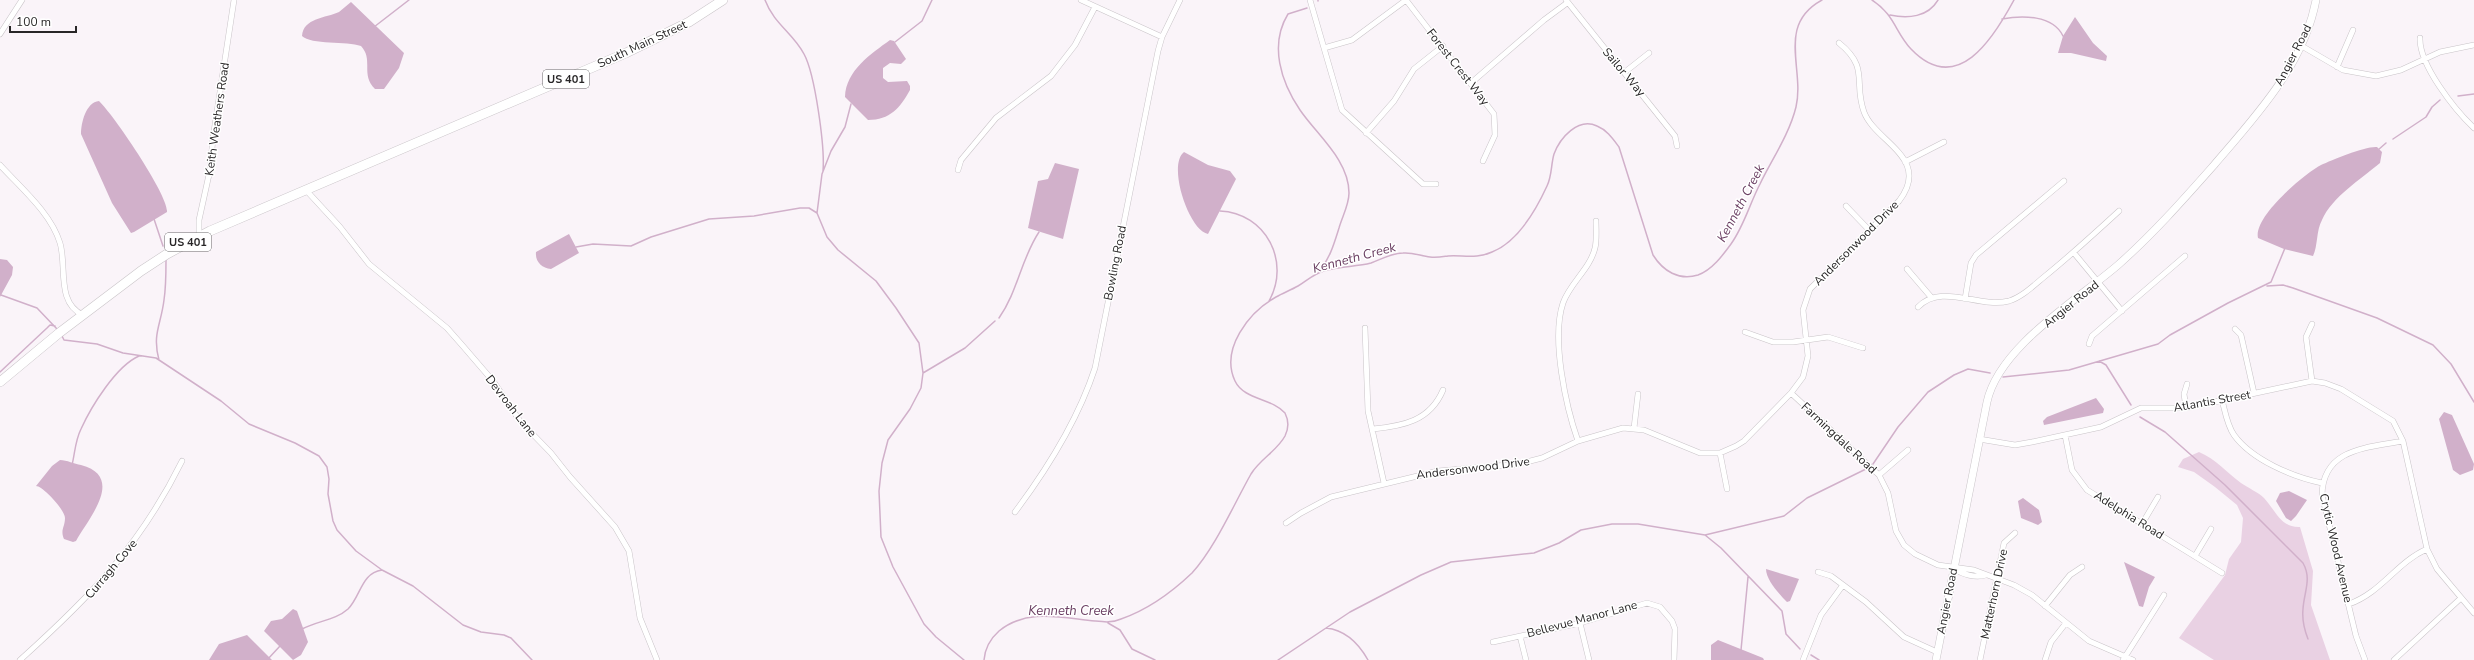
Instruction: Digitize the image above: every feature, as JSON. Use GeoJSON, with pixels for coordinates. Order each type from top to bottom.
{"type":"FeatureCollection","features":[{"type":"Feature","properties":{"kind":"highway","name":"South Main Street"},"geometry":{"type":"LineString","coordinates":[[305,189],[626,53],[689,22],[723,0]]}},
{"type":"Feature","properties":{"kind":"highway","name":"US 401"},"geometry":{"type":"LineString","coordinates":[[0,382],[83,315],[141,271],[199,237],[305,189]]}},
{"type":"Feature","properties":{"kind":"street"},"geometry":{"type":"LineString","coordinates":[[0,34],[22,0]]}},
{"type":"Feature","properties":{"kind":"street","name":"Keith Weathers Road"},"geometry":{"type":"LineString","coordinates":[[199,237],[199,220],[210,170],[213,138],[234,0]]}},
{"type":"Feature","properties":{"kind":"street"},"geometry":{"type":"LineString","coordinates":[[1081,0],[1162,37]]}},
{"type":"Feature","properties":{"kind":"street","name":"Bowling Road"},"geometry":{"type":"LineString","coordinates":[[1015,512],[1039,480],[1064,437],[1085,397],[1095,368],[1140,132],[1162,37],[1180,0]]}},
{"type":"Feature","properties":{"kind":"street"},"geometry":{"type":"LineString","coordinates":[[1310,0],[1342,110],[1423,184],[1436,184]]}},
{"type":"Feature","properties":{"kind":"street"},"geometry":{"type":"LineString","coordinates":[[1324,48],[1352,40],[1406,0]]}},
{"type":"Feature","properties":{"kind":"street","name":"Forest Crest Way"},"geometry":{"type":"LineString","coordinates":[[1406,0],[1489,106],[1495,120],[1495,134],[1483,161]]}},
{"type":"Feature","properties":{"kind":"street","name":"Angier Road"},"geometry":{"type":"LineString","coordinates":[[1936,660],[1989,393],[2004,363],[2025,341],[2098,282],[2156,228],[2238,136],[2279,85],[2300,45],[2316,0]]}},
{"type":"Feature","properties":{"kind":"street"},"geometry":{"type":"LineString","coordinates":[[1471,83],[1566,1]]}},
{"type":"Feature","properties":{"kind":"street","name":"Sailor Way"},"geometry":{"type":"LineString","coordinates":[[1566,1],[1625,72],[1675,136],[1677,146]]}},
{"type":"Feature","properties":{"kind":"street"},"geometry":{"type":"LineString","coordinates":[[958,170],[961,160],[996,118],[1051,76],[1075,45],[1095,7]]}},
{"type":"Feature","properties":{"kind":"street"},"geometry":{"type":"LineString","coordinates":[[2337,67],[2353,30]]}},
{"type":"Feature","properties":{"kind":"street"},"geometry":{"type":"LineString","coordinates":[[2420,38],[2420,45],[2425,58],[2446,96],[2474,128]]}},
{"type":"Feature","properties":{"kind":"street","name":"Andersonwood Drive"},"geometry":{"type":"LineString","coordinates":[[1286,523],[1331,497],[1438,471],[1518,464],[1542,458],[1578,441],[1616,430],[1634,428],[1692,451],[1720,453],[1744,441],[1791,393],[1805,372],[1808,356],[1803,310],[1810,289],[1899,201],[1906,189],[1909,177],[1905,162],[1896,148],[1873,125],[1864,113],[1857,62],[1840,43]]}},
{"type":"Feature","properties":{"kind":"street"},"geometry":{"type":"LineString","coordinates":[[2300,45],[2337,67],[2358,74],[2385,75],[2401,70],[2425,58],[2474,45]]}},
{"type":"Feature","properties":{"kind":"street"},"geometry":{"type":"LineString","coordinates":[[1366,132],[1394,101],[1414,69],[1443,46]]}},
{"type":"Feature","properties":{"kind":"street"},"geometry":{"type":"LineString","coordinates":[[1625,72],[1649,53]]}},
{"type":"Feature","properties":{"kind":"street"},"geometry":{"type":"LineString","coordinates":[[1905,162],[1944,142]]}},
{"type":"Feature","properties":{"kind":"street"},"geometry":{"type":"LineString","coordinates":[[0,165],[37,206],[56,231],[63,256],[66,298],[71,306],[83,315]]}},
{"type":"Feature","properties":{"kind":"street"},"geometry":{"type":"LineString","coordinates":[[1965,299],[1971,263],[1976,255],[2064,181]]}},
{"type":"Feature","properties":{"kind":"street","name":"Devroah Lane"},"geometry":{"type":"LineString","coordinates":[[305,189],[340,227],[369,264],[447,328],[493,381],[520,421],[551,453],[570,477],[615,527],[630,552],[640,618],[656,660]]}},
{"type":"Feature","properties":{"kind":"street"},"geometry":{"type":"LineString","coordinates":[[1846,206],[1869,230]]}},
{"type":"Feature","properties":{"kind":"street"},"geometry":{"type":"LineString","coordinates":[[1918,306],[1931,297],[2008,301],[2026,291],[2074,253],[2119,211]]}},
{"type":"Feature","properties":{"kind":"street"},"geometry":{"type":"LineString","coordinates":[[1578,441],[1564,392],[1559,323],[1563,303],[1588,265],[1596,247],[1596,221]]}},
{"type":"Feature","properties":{"kind":"street"},"geometry":{"type":"LineString","coordinates":[[2074,253],[2122,311]]}},
{"type":"Feature","properties":{"kind":"street"},"geometry":{"type":"LineString","coordinates":[[2089,344],[2092,336],[2185,256]]}},
{"type":"Feature","properties":{"kind":"street"},"geometry":{"type":"LineString","coordinates":[[1906,269],[1931,297]]}},
{"type":"Feature","properties":{"kind":"street"},"geometry":{"type":"LineString","coordinates":[[2312,324],[2306,337],[2312,382]]}},
{"type":"Feature","properties":{"kind":"street"},"geometry":{"type":"LineString","coordinates":[[1365,328],[1368,411],[1384,483]]}},
{"type":"Feature","properties":{"kind":"street"},"geometry":{"type":"LineString","coordinates":[[2235,329],[2241,335],[2254,393]]}},
{"type":"Feature","properties":{"kind":"street"},"geometry":{"type":"LineString","coordinates":[[1745,332],[1773,342],[1835,338],[1863,348]]}},
{"type":"Feature","properties":{"kind":"street","name":"Atlantis Street"},"geometry":{"type":"LineString","coordinates":[[1979,440],[2015,445],[2101,427],[2141,408],[2186,408],[2312,382],[2325,383],[2340,389],[2393,421],[2403,441],[2427,549],[2437,569],[2460,598],[2474,612]]}},
{"type":"Feature","properties":{"kind":"street"},"geometry":{"type":"LineString","coordinates":[[2186,408],[2184,394],[2187,384]]}},
{"type":"Feature","properties":{"kind":"street"},"geometry":{"type":"LineString","coordinates":[[1373,429],[1411,423],[1428,414],[1439,401],[1443,390]]}},
{"type":"Feature","properties":{"kind":"street","name":"Farmingdale Road"},"geometry":{"type":"LineString","coordinates":[[1791,393],[1879,475],[1888,493],[1896,531],[1904,545],[1924,559],[1954,568],[1959,573],[1970,576],[1986,575],[2023,589],[2094,644],[2124,658],[2133,660]]}},
{"type":"Feature","properties":{"kind":"street"},"geometry":{"type":"LineString","coordinates":[[1634,428],[1638,394]]}},
{"type":"Feature","properties":{"kind":"street"},"geometry":{"type":"LineString","coordinates":[[2222,400],[2228,424],[2242,444],[2291,476],[2322,483]]}},
{"type":"Feature","properties":{"kind":"street","name":"Adelphia Road"},"geometry":{"type":"LineString","coordinates":[[2065,435],[2072,470],[2081,484],[2096,496],[2222,573]]}},
{"type":"Feature","properties":{"kind":"street","name":"Crytic Wood Avenue"},"geometry":{"type":"LineString","coordinates":[[2365,660],[2356,636],[2322,495],[2322,483],[2330,467],[2347,453],[2403,441]]}},
{"type":"Feature","properties":{"kind":"street"},"geometry":{"type":"LineString","coordinates":[[1879,475],[1908,450]]}},
{"type":"Feature","properties":{"kind":"street"},"geometry":{"type":"LineString","coordinates":[[1720,453],[1728,490]]}},
{"type":"Feature","properties":{"kind":"street","name":"Curragh Cove"},"geometry":{"type":"LineString","coordinates":[[20,660],[83,602],[120,561],[137,538],[182,461]]}},
{"type":"Feature","properties":{"kind":"street"},"geometry":{"type":"LineString","coordinates":[[2142,524],[2158,497]]}},
{"type":"Feature","properties":{"kind":"street"},"geometry":{"type":"LineString","coordinates":[[2195,556],[2211,529]]}},
{"type":"Feature","properties":{"kind":"street","name":"Matterhorn Drive"},"geometry":{"type":"LineString","coordinates":[[1980,660],[2004,543],[2014,532]]}},
{"type":"Feature","properties":{"kind":"street"},"geometry":{"type":"LineString","coordinates":[[2349,604],[2373,592],[2403,563],[2427,549]]}},
{"type":"Feature","properties":{"kind":"street"},"geometry":{"type":"LineString","coordinates":[[2045,606],[2070,575],[2082,567]]}},
{"type":"Feature","properties":{"kind":"street"},"geometry":{"type":"LineString","coordinates":[[1818,572],[1829,574],[1904,637],[1937,652]]}},
{"type":"Feature","properties":{"kind":"street"},"geometry":{"type":"LineString","coordinates":[[1803,660],[1821,615],[1843,585]]}},
{"type":"Feature","properties":{"kind":"street"},"geometry":{"type":"LineString","coordinates":[[2124,658],[2164,595]]}},
{"type":"Feature","properties":{"kind":"street"},"geometry":{"type":"LineString","coordinates":[[2394,660],[2460,598]]}},
{"type":"Feature","properties":{"kind":"street","name":"Bellevue Manor Lane"},"geometry":{"type":"LineString","coordinates":[[1493,642],[1580,623],[1640,603],[1654,604],[1667,613],[1675,629],[1674,660]]}},
{"type":"Feature","properties":{"kind":"street"},"geometry":{"type":"LineString","coordinates":[[1580,623],[1589,660]]}},
{"type":"Feature","properties":{"kind":"street"},"geometry":{"type":"LineString","coordinates":[[2045,660],[2051,642],[2066,623]]}},
{"type":"Feature","properties":{"kind":"street"},"geometry":{"type":"LineString","coordinates":[[1520,636],[1526,660]]}},
{"type":"Feature","properties":{"kind":"shaded area"},"geometry":{"type":"Polygon","coordinates":[[[351,2],[404,53],[399,68],[384,89],[375,89],[368,78],[367,57],[361,46],[313,41],[302,36],[303,30],[311,22],[339,12],[351,2]]]}},
{"type":"Feature","properties":{"kind":"shaded area"},"geometry":{"type":"Polygon","coordinates":[[[2075,17],[2093,43],[2107,56],[2106,61],[2071,53],[2058,53],[2063,36],[2075,17]]]}},
{"type":"Feature","properties":{"kind":"shaded area"},"geometry":{"type":"Polygon","coordinates":[[[890,40],[894,41],[906,59],[901,64],[890,63],[883,68],[883,78],[888,82],[907,81],[910,86],[910,90],[894,112],[882,118],[868,120],[845,97],[846,87],[855,71],[861,64],[890,40]]]}},
{"type":"Feature","properties":{"kind":"shaded area"},"geometry":{"type":"Polygon","coordinates":[[[99,101],[139,155],[165,203],[167,212],[131,233],[112,203],[81,134],[85,114],[94,102],[99,101]]]}},
{"type":"Feature","properties":{"kind":"shaded area"},"geometry":{"type":"Polygon","coordinates":[[[2377,147],[2382,152],[2380,163],[2340,196],[2327,212],[2320,224],[2316,248],[2313,256],[2284,249],[2258,238],[2259,229],[2263,219],[2271,208],[2303,177],[2321,165],[2333,160],[2357,151],[2377,147]]]}},
{"type":"Feature","properties":{"kind":"shaded area"},"geometry":{"type":"Polygon","coordinates":[[[1184,152],[1208,165],[1230,171],[1236,179],[1208,234],[1201,230],[1194,222],[1182,197],[1178,170],[1179,159],[1184,152]]]}},
{"type":"Feature","properties":{"kind":"shaded area"},"geometry":{"type":"Polygon","coordinates":[[[1055,163],[1079,169],[1063,239],[1028,228],[1038,181],[1048,179],[1055,163]]]}},
{"type":"Feature","properties":{"kind":"shaded area"},"geometry":{"type":"Polygon","coordinates":[[[569,234],[579,253],[551,269],[538,262],[536,252],[569,234]]]}},
{"type":"Feature","properties":{"kind":"shaded area"},"geometry":{"type":"Polygon","coordinates":[[[0,259],[7,260],[13,267],[12,275],[0,297],[0,259]]]}},
{"type":"Feature","properties":{"kind":"shaded area"},"geometry":{"type":"Polygon","coordinates":[[[2096,398],[2104,409],[2103,413],[2044,425],[2043,421],[2047,417],[2096,398]]]}},
{"type":"Feature","properties":{"kind":"shaded area"},"geometry":{"type":"Polygon","coordinates":[[[2444,412],[2452,415],[2474,464],[2473,470],[2460,475],[2453,470],[2439,419],[2444,412]]]}},
{"type":"Feature","properties":{"kind":"shaded area"},"geometry":{"type":"Polygon","coordinates":[[[2199,452],[2211,458],[2241,483],[2262,496],[2283,522],[2293,527],[2300,527],[2313,571],[2311,605],[2330,660],[2214,660],[2179,638],[2225,575],[2229,559],[2241,542],[2243,518],[2237,505],[2194,472],[2178,467],[2183,459],[2199,452]]]}},
{"type":"Feature","properties":{"kind":"shaded area"},"geometry":{"type":"Polygon","coordinates":[[[60,460],[81,465],[94,471],[101,479],[102,489],[100,499],[76,541],[73,542],[64,539],[63,531],[65,518],[58,504],[48,494],[36,486],[52,466],[60,460]]]}},
{"type":"Feature","properties":{"kind":"shaded area"},"geometry":{"type":"Polygon","coordinates":[[[2289,491],[2307,500],[2291,521],[2286,518],[2276,501],[2280,493],[2289,491]]]}},
{"type":"Feature","properties":{"kind":"shaded area"},"geometry":{"type":"Polygon","coordinates":[[[2023,498],[2039,510],[2042,522],[2038,525],[2021,518],[2018,501],[2023,498]]]}},
{"type":"Feature","properties":{"kind":"shaded area"},"geometry":{"type":"Polygon","coordinates":[[[2124,562],[2155,577],[2149,587],[2143,607],[2139,606],[2124,562]]]}},
{"type":"Feature","properties":{"kind":"shaded area"},"geometry":{"type":"Polygon","coordinates":[[[1766,569],[1799,579],[1790,601],[1787,602],[1774,587],[1768,578],[1766,569]]]}},
{"type":"Feature","properties":{"kind":"shaded area"},"geometry":{"type":"Polygon","coordinates":[[[293,609],[297,611],[308,642],[301,655],[293,660],[264,631],[271,621],[282,619],[293,609]]]}},
{"type":"Feature","properties":{"kind":"shaded area"},"geometry":{"type":"Polygon","coordinates":[[[247,635],[272,660],[209,660],[219,644],[247,635]]]}},
{"type":"Feature","properties":{"kind":"shaded area"},"geometry":{"type":"Polygon","coordinates":[[[1718,640],[1763,658],[1764,660],[1711,660],[1711,645],[1718,640]]]}},
{"type":"Feature","properties":{"kind":"waterway"},"geometry":{"type":"LineString","coordinates":[[374,27],[409,0]]}},
{"type":"Feature","properties":{"kind":"waterway"},"geometry":{"type":"LineString","coordinates":[[765,0],[773,16],[800,47],[808,64],[812,77],[821,129],[823,171]]}},
{"type":"Feature","properties":{"kind":"waterway"},"geometry":{"type":"LineString","coordinates":[[895,42],[922,21],[932,0]]}},
{"type":"Feature","properties":{"kind":"waterway","name":"Kenneth Creek"},"geometry":{"type":"LineString","coordinates":[[984,660],[987,648],[993,637],[999,631],[1021,619],[1045,616],[1105,622],[1118,620],[1150,606],[1168,594],[1192,573],[1200,563],[1216,539],[1251,474],[1282,441],[1287,430],[1288,422],[1285,413],[1273,404],[1251,396],[1245,392],[1235,381],[1231,369],[1231,356],[1234,344],[1247,322],[1256,312],[1276,297],[1298,286],[1320,272],[1330,269],[1371,263],[1399,253],[1410,253],[1434,257],[1475,256],[1492,252],[1501,247],[1510,241],[1531,215],[1549,182],[1553,158],[1557,148],[1565,136],[1577,127],[1583,124],[1597,126],[1607,132],[1619,147],[1653,255],[1657,261],[1667,270],[1678,276],[1691,277],[1708,270],[1721,257],[1736,237],[1756,191],[1789,127],[1796,107],[1798,93],[1795,49],[1796,35],[1800,22],[1808,10],[1822,0]]}},
{"type":"Feature","properties":{"kind":"waterway","name":"Kenneth Creek"},"geometry":{"type":"LineString","coordinates":[[1872,0],[1886,12],[1911,49],[1928,62],[1944,67],[1958,65],[1972,57],[1996,31],[2014,0]]}},
{"type":"Feature","properties":{"kind":"waterway"},"geometry":{"type":"LineString","coordinates":[[1890,15],[1904,17],[1917,15],[1929,10],[1938,0]]}},
{"type":"Feature","properties":{"kind":"waterway"},"geometry":{"type":"LineString","coordinates":[[1307,8],[1288,14],[1282,26],[1278,51],[1280,63],[1287,88],[1293,99],[1300,110],[1331,148],[1344,170],[1348,181],[1349,193],[1347,206],[1329,256],[1319,272]]}},
{"type":"Feature","properties":{"kind":"waterway"},"geometry":{"type":"LineString","coordinates":[[2002,19],[2027,17],[2045,20],[2058,29],[2063,36]]}},
{"type":"Feature","properties":{"kind":"waterway"},"geometry":{"type":"LineString","coordinates":[[2458,96],[2474,94]]}},
{"type":"Feature","properties":{"kind":"waterway"},"geometry":{"type":"LineString","coordinates":[[2393,139],[2426,117],[2432,107],[2440,100]]}},
{"type":"Feature","properties":{"kind":"waterway"},"geometry":{"type":"LineString","coordinates":[[851,104],[845,127],[831,151],[822,174],[817,213],[827,237],[838,250],[876,281],[896,308],[919,343],[923,373],[921,388],[910,409],[888,440],[882,463],[879,491],[881,537],[893,567],[924,624],[936,637],[964,660]]}},
{"type":"Feature","properties":{"kind":"waterway"},"geometry":{"type":"LineString","coordinates":[[2378,150],[2386,143]]}},
{"type":"Feature","properties":{"kind":"waterway"},"geometry":{"type":"LineString","coordinates":[[576,247],[593,244],[631,246],[651,237],[709,219],[754,216],[800,208],[809,208],[817,213]]}},
{"type":"Feature","properties":{"kind":"waterway"},"geometry":{"type":"LineString","coordinates":[[1220,211],[1236,214],[1250,220],[1262,230],[1270,242],[1275,256],[1277,271],[1275,286],[1269,301]]}},
{"type":"Feature","properties":{"kind":"waterway"},"geometry":{"type":"LineString","coordinates":[[154,219],[163,246]]}},
{"type":"Feature","properties":{"kind":"waterway"},"geometry":{"type":"LineString","coordinates":[[999,318],[1011,297],[1028,253],[1039,232]]}},
{"type":"Feature","properties":{"kind":"waterway"},"geometry":{"type":"LineString","coordinates":[[2003,377],[2069,370],[2158,344],[2170,335],[2228,303],[2271,282],[2285,248]]}},
{"type":"Feature","properties":{"kind":"waterway"},"geometry":{"type":"LineString","coordinates":[[159,360],[156,343],[165,295],[166,260]]}},
{"type":"Feature","properties":{"kind":"waterway"},"geometry":{"type":"LineString","coordinates":[[2267,286],[2283,285],[2293,288],[2377,318],[2433,345],[2451,364],[2474,402]]}},
{"type":"Feature","properties":{"kind":"waterway"},"geometry":{"type":"LineString","coordinates":[[0,293],[1,295],[37,308],[57,329]]}},
{"type":"Feature","properties":{"kind":"waterway"},"geometry":{"type":"LineString","coordinates":[[923,373],[965,348],[995,321]]}},
{"type":"Feature","properties":{"kind":"waterway"},"geometry":{"type":"LineString","coordinates":[[0,372],[50,325],[55,326]]}},
{"type":"Feature","properties":{"kind":"waterway"},"geometry":{"type":"LineString","coordinates":[[62,336],[64,340],[97,344],[123,353],[156,358],[221,401],[249,424],[295,443],[319,456],[327,467],[329,479],[328,494],[333,521],[337,530],[356,551],[382,570],[413,586],[463,625],[481,632],[504,635],[511,638],[532,660]]}},
{"type":"Feature","properties":{"kind":"waterway"},"geometry":{"type":"LineString","coordinates":[[72,465],[76,442],[85,420],[113,378],[130,361],[139,356]]}},
{"type":"Feature","properties":{"kind":"waterway"},"geometry":{"type":"LineString","coordinates":[[2099,361],[2106,365],[2131,405]]}},
{"type":"Feature","properties":{"kind":"waterway"},"geometry":{"type":"LineString","coordinates":[[1873,464],[1898,427],[1928,392],[1954,375],[1968,369],[1990,373]]}},
{"type":"Feature","properties":{"kind":"waterway"},"geometry":{"type":"LineString","coordinates":[[2140,417],[2165,432],[2225,485],[2303,563],[2307,575],[2303,616],[2304,628],[2308,639]]}},
{"type":"Feature","properties":{"kind":"waterway"},"geometry":{"type":"LineString","coordinates":[[1705,535],[1784,516],[1807,498],[1868,468]]}},
{"type":"Feature","properties":{"kind":"waterway"},"geometry":{"type":"LineString","coordinates":[[1278,660],[1350,612],[1421,575],[1451,562],[1534,553],[1559,543],[1581,530],[1612,524],[1638,524],[1705,535],[1721,548],[1782,611],[1786,634],[1800,649]]}},
{"type":"Feature","properties":{"kind":"waterway"},"geometry":{"type":"LineString","coordinates":[[302,629],[343,613],[352,604],[365,580],[375,572],[382,570]]}},
{"type":"Feature","properties":{"kind":"waterway"},"geometry":{"type":"LineString","coordinates":[[1741,650],[1748,577]]}},
{"type":"Feature","properties":{"kind":"waterway"},"geometry":{"type":"LineString","coordinates":[[1108,623],[1120,630],[1132,649],[1155,660]]}},
{"type":"Feature","properties":{"kind":"waterway"},"geometry":{"type":"LineString","coordinates":[[1326,628],[1333,629],[1351,639],[1356,643],[1368,660]]}},
{"type":"Feature","properties":{"kind":"waterway"},"geometry":{"type":"LineString","coordinates":[[267,660],[280,646]]}},
{"type":"Feature","properties":{"kind":"waterway"},"geometry":{"type":"LineString","coordinates":[[1811,655],[1819,660]]}}]}
